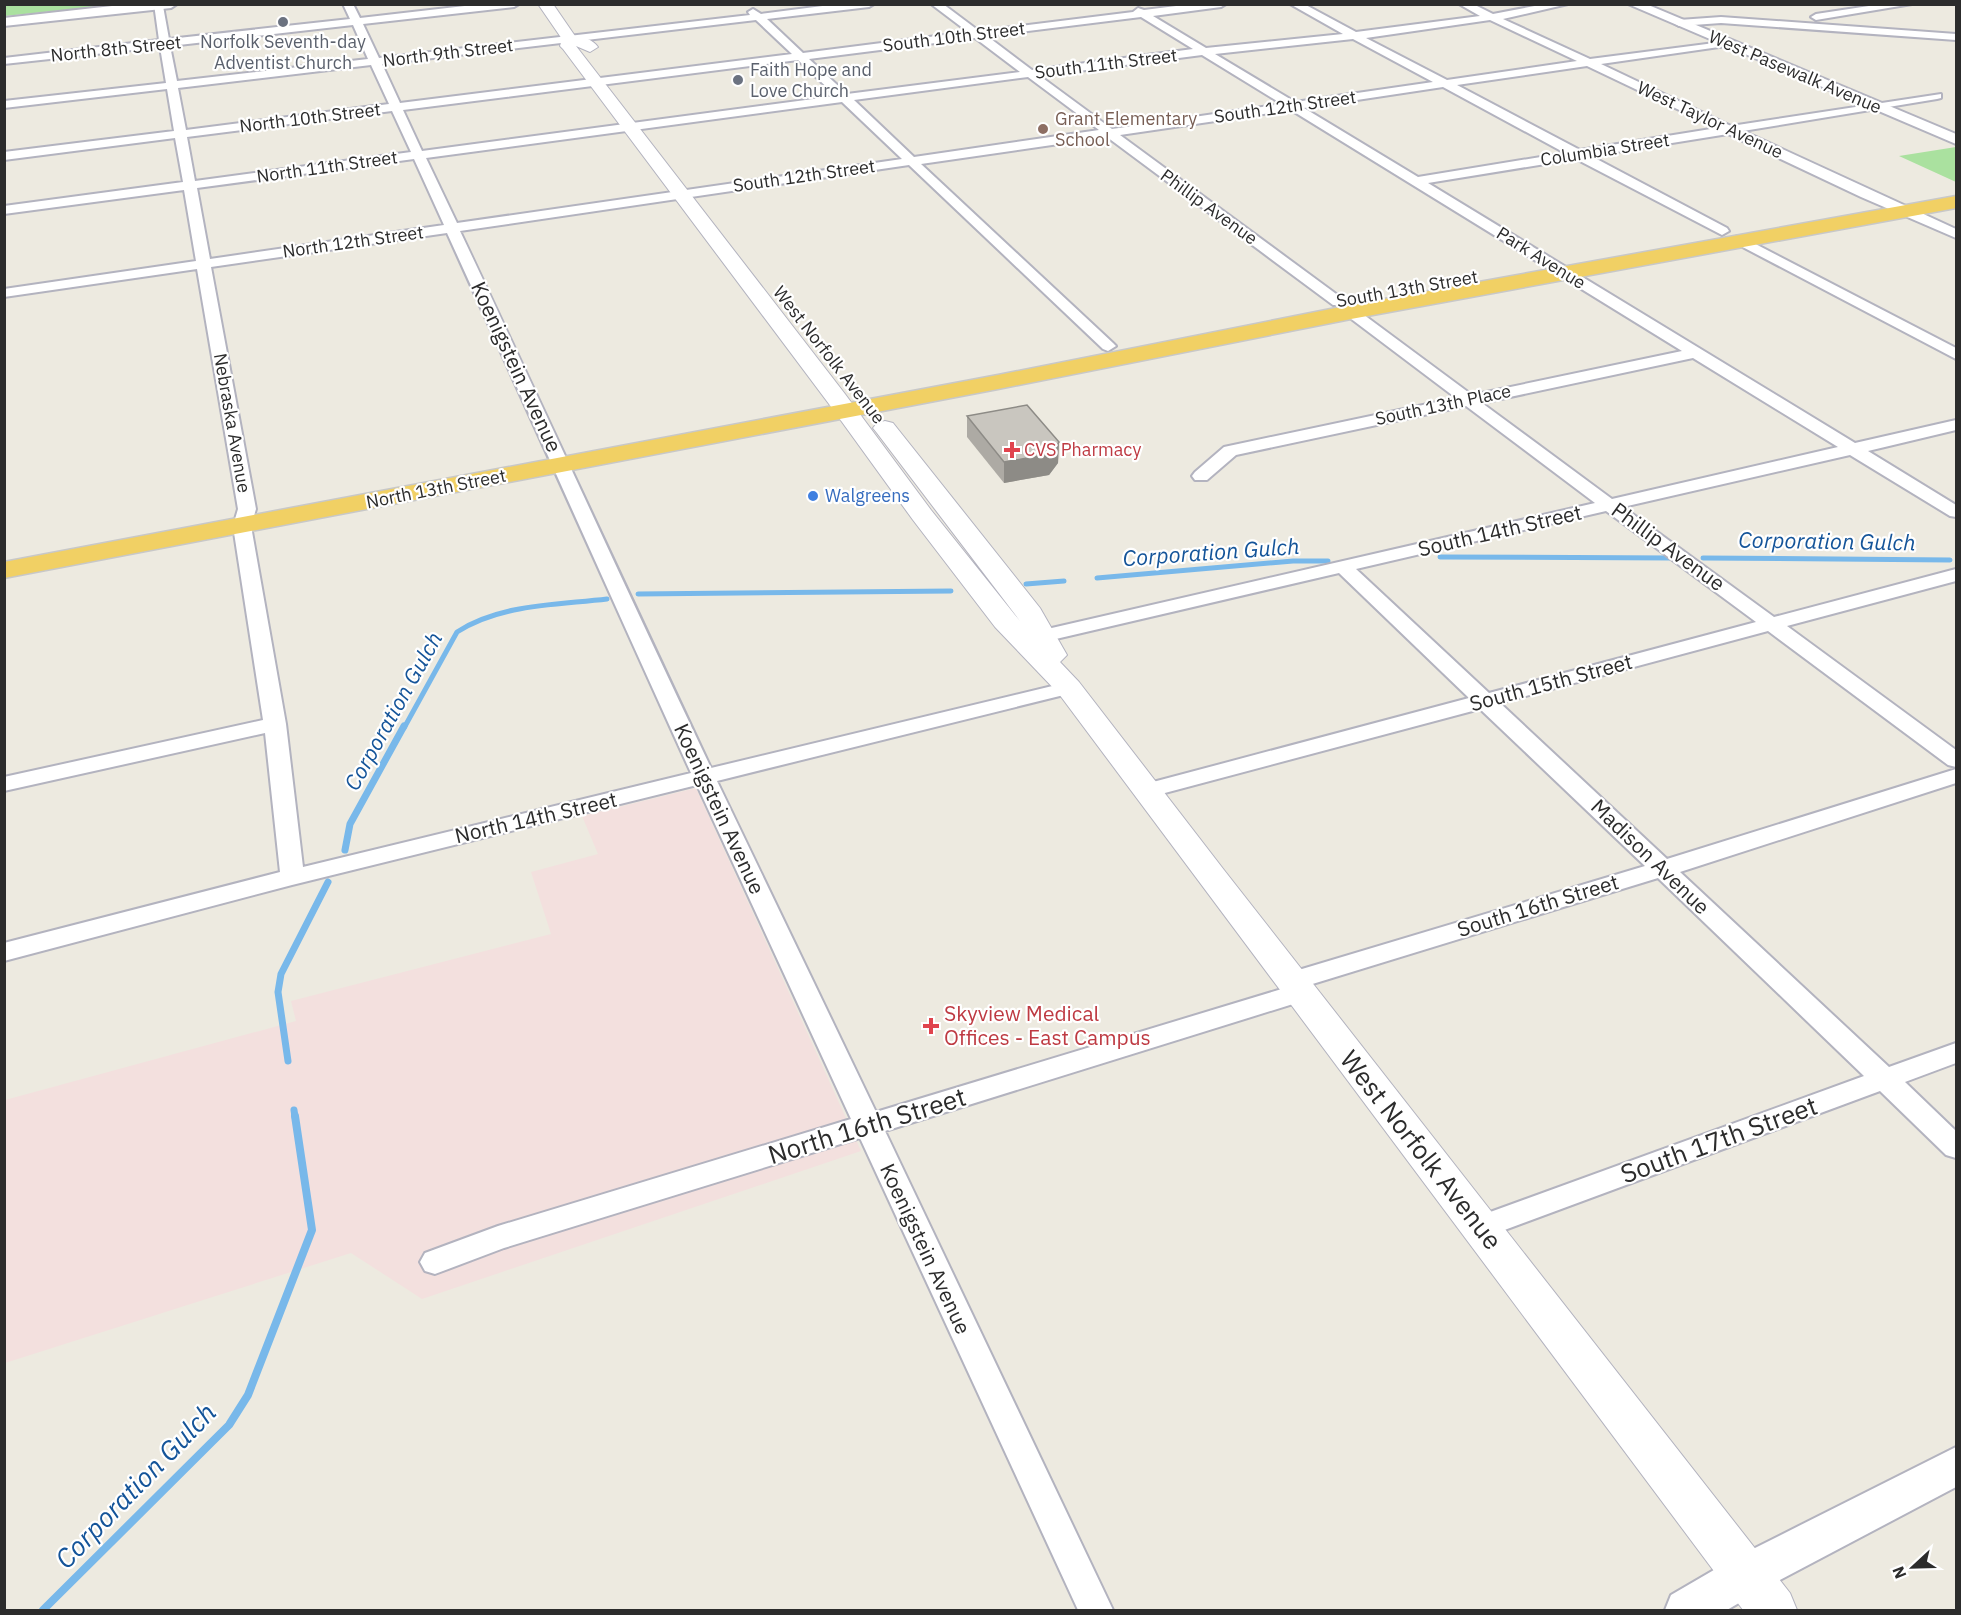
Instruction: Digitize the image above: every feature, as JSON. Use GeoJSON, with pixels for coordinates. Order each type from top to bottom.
{"type":"FeatureCollection","features":[{"type":"Feature","properties":{"kind":"highway","name":"South 13th Street"},"geometry":{"type":"LineString","coordinates":[[1897,207],[1956,191]]}},
{"type":"Feature","properties":{"kind":"highway","name":"South 13th Street"},"geometry":{"type":"LineString","coordinates":[[852,403],[1344,307],[1731,235],[1897,207],[1956,202]]}},
{"type":"Feature","properties":{"kind":"highway","name":"South 13th Street"},"geometry":{"type":"LineString","coordinates":[[852,403],[1108,346],[1344,307]]}},
{"type":"Feature","properties":{"kind":"highway","name":"North 13th Street"},"geometry":{"type":"LineString","coordinates":[[4,570],[245,517],[852,403]]}},
{"type":"Feature","properties":{"kind":"highway","name":"North 13th Street"},"geometry":{"type":"LineString","coordinates":[[4,554],[245,517]]}},
{"type":"Feature","properties":{"kind":"main road","name":"West Norfolk Avenue"},"geometry":{"type":"LineString","coordinates":[[545,4],[570,39],[586,43],[707,199]]}},
{"type":"Feature","properties":{"kind":"main road","name":"West Norfolk Avenue"},"geometry":{"type":"LineString","coordinates":[[570,39],[568,46],[681,195],[1030,614],[1069,688]]}},
{"type":"Feature","properties":{"kind":"main road","name":"West Norfolk Avenue"},"geometry":{"type":"LineString","coordinates":[[841,371],[852,403],[922,515],[1005,621],[1069,688],[1773,1611]]}},
{"type":"Feature","properties":{"kind":"street","name":"Koenigstein Avenue"},"geometry":{"type":"LineString","coordinates":[[348,4],[416,155],[559,458],[609,574],[1096,1611]]}},
{"type":"Feature","properties":{"kind":"street","name":"North 8th Street"},"geometry":{"type":"LineString","coordinates":[[4,61],[514,4]]}},
{"type":"Feature","properties":{"kind":"street"},"geometry":{"type":"LineString","coordinates":[[745,4],[1108,346]]}},
{"type":"Feature","properties":{"kind":"street","name":"North 9th Street"},"geometry":{"type":"LineString","coordinates":[[4,105],[869,4]]}},
{"type":"Feature","properties":{"kind":"street","name":"Phillip Avenue"},"geometry":{"type":"LineString","coordinates":[[936,4],[1956,760]]}},
{"type":"Feature","properties":{"kind":"street","name":"Park Avenue"},"geometry":{"type":"LineString","coordinates":[[1126,4],[1694,353],[1855,448],[1956,512]]}},
{"type":"Feature","properties":{"kind":"street","name":"South 10th Street"},"geometry":{"type":"LineString","coordinates":[[615,79],[1221,4]]}},
{"type":"Feature","properties":{"kind":"street"},"geometry":{"type":"LineString","coordinates":[[1295,4],[1956,354]]}},
{"type":"Feature","properties":{"kind":"street","name":"West Taylor Avenue"},"geometry":{"type":"LineString","coordinates":[[1464,4],[1956,234]]}},
{"type":"Feature","properties":{"kind":"street","name":"South 11th Street"},"geometry":{"type":"LineString","coordinates":[[648,124],[1491,17],[1563,4]]}},
{"type":"Feature","properties":{"kind":"street","name":"West Pasewalk Avenue"},"geometry":{"type":"LineString","coordinates":[[1634,4],[1956,140]]}},
{"type":"Feature","properties":{"kind":"street"},"geometry":{"type":"LineString","coordinates":[[1776,24],[1906,4]]}},
{"type":"Feature","properties":{"kind":"street"},"geometry":{"type":"LineString","coordinates":[[4,22],[111,8],[165,5]]}},
{"type":"Feature","properties":{"kind":"street","name":"Nebraska Avenue"},"geometry":{"type":"LineString","coordinates":[[165,5],[164,43],[204,264],[245,517],[275,724],[292,877]]}},
{"type":"Feature","properties":{"kind":"street"},"geometry":{"type":"LineString","coordinates":[[1679,23],[1721,20],[1956,37]]}},
{"type":"Feature","properties":{"kind":"street","name":"South 12th Street"},"geometry":{"type":"LineString","coordinates":[[707,199],[911,161],[1726,43]]}},
{"type":"Feature","properties":{"kind":"street","name":"North 10th Street"},"geometry":{"type":"LineString","coordinates":[[4,156],[615,79]]}},
{"type":"Feature","properties":{"kind":"street","name":"Columbia Street"},"geometry":{"type":"LineString","coordinates":[[1415,181],[1937,96]]}},
{"type":"Feature","properties":{"kind":"street","name":"North 11th Street"},"geometry":{"type":"LineString","coordinates":[[4,210],[648,124]]}},
{"type":"Feature","properties":{"kind":"street","name":"North 12th Street"},"geometry":{"type":"LineString","coordinates":[[4,293],[681,195],[707,199]]}},
{"type":"Feature","properties":{"kind":"street","name":"South 13th Place"},"geometry":{"type":"LineString","coordinates":[[1201,476],[1230,450],[1694,353]]}},
{"type":"Feature","properties":{"kind":"street","name":"South 14th Street"},"geometry":{"type":"LineString","coordinates":[[1043,636],[1956,424]]}},
{"type":"Feature","properties":{"kind":"street","name":"Madison Avenue"},"geometry":{"type":"LineString","coordinates":[[1343,567],[1956,1147]]}},
{"type":"Feature","properties":{"kind":"street","name":"South 15th Street"},"geometry":{"type":"LineString","coordinates":[[1146,791],[1956,575]]}},
{"type":"Feature","properties":{"kind":"street","name":"North 14th Street"},"geometry":{"type":"LineString","coordinates":[[4,952],[292,877],[1069,688]]}},
{"type":"Feature","properties":{"kind":"street"},"geometry":{"type":"LineString","coordinates":[[4,784],[275,724]]}},
{"type":"Feature","properties":{"kind":"street","name":"South 16th Street"},"geometry":{"type":"LineString","coordinates":[[1296,987],[1956,776]]}},
{"type":"Feature","properties":{"kind":"street","name":"North 16th Street"},"geometry":{"type":"LineString","coordinates":[[435,1262],[498,1238],[867,1127],[1296,987]]}},
{"type":"Feature","properties":{"kind":"street","name":"South 17th Street"},"geometry":{"type":"LineString","coordinates":[[1481,1227],[1956,1053]]}},
{"type":"Feature","properties":{"kind":"street"},"geometry":{"type":"LineString","coordinates":[[1687,1611],[1746,1575],[1956,1466]]}},
{"type":"Feature","properties":{"kind":"shaded area"},"geometry":{"type":"Polygon","coordinates":[[[696,788],[861,1151],[422,1299],[351,1253],[5,1363],[5,1100],[296,1021],[291,1001],[551,934],[531,872],[598,854],[582,816],[696,788]]]}},
{"type":"Feature","properties":{"kind":"green space"},"geometry":{"type":"Polygon","coordinates":[[[5,5],[103,6],[5,16],[5,5]]]}},
{"type":"Feature","properties":{"kind":"green space"},"geometry":{"type":"Polygon","coordinates":[[[1956,147],[1956,182],[1899,156],[1956,147]]]}},
{"type":"Feature","properties":{"kind":"building"},"geometry":{"type":"Polygon","coordinates":[[[1027,405],[1059,442],[1050,454],[1004,462],[967,416],[1027,405]]]}},
{"type":"Feature","properties":{"kind":"waterway","name":"Corporation Gulch"},"geometry":{"type":"LineString","coordinates":[[1440,557],[1673,558]]}},
{"type":"Feature","properties":{"kind":"waterway","name":"Corporation Gulch"},"geometry":{"type":"LineString","coordinates":[[1703,558],[1950,560]]}},
{"type":"Feature","properties":{"kind":"waterway","name":"Corporation Gulch"},"geometry":{"type":"LineString","coordinates":[[1097,578],[1293,561],[1328,561]]}},
{"type":"Feature","properties":{"kind":"waterway","name":"Corporation Gulch"},"geometry":{"type":"LineString","coordinates":[[1026,584],[1064,581]]}},
{"type":"Feature","properties":{"kind":"waterway","name":"Corporation Gulch"},"geometry":{"type":"LineString","coordinates":[[638,594],[951,591]]}},
{"type":"Feature","properties":{"kind":"waterway","name":"Corporation Gulch"},"geometry":{"type":"LineString","coordinates":[[404,728],[457,632],[474,623],[510,611],[607,599]]}},
{"type":"Feature","properties":{"kind":"waterway","name":"Corporation Gulch"},"geometry":{"type":"LineString","coordinates":[[345,850],[350,824],[404,726]]}},
{"type":"Feature","properties":{"kind":"waterway","name":"Corporation Gulch"},"geometry":{"type":"LineString","coordinates":[[288,1061],[278,992],[281,974],[328,882]]}},
{"type":"Feature","properties":{"kind":"waterway","name":"Corporation Gulch"},"geometry":{"type":"LineString","coordinates":[[294,1110],[295,1117]]}},
{"type":"Feature","properties":{"kind":"waterway","name":"Corporation Gulch"},"geometry":{"type":"LineString","coordinates":[[43,1610],[229,1425],[248,1395],[312,1230],[295,1116]]}},
{"type":"Feature","properties":{"kind":"place","name":"Norfolk Seventh-day Adventist Church"},"geometry":{"type":"Point","coordinates":[283,22]}},
{"type":"Feature","properties":{"kind":"place","name":"Faith Hope and Love Church"},"geometry":{"type":"Point","coordinates":[738,80]}},
{"type":"Feature","properties":{"kind":"place","name":"Grant Elementary School"},"geometry":{"type":"Point","coordinates":[1043,129]}},
{"type":"Feature","properties":{"kind":"place","name":"CVS Pharmacy"},"geometry":{"type":"Point","coordinates":[1012,450]}},
{"type":"Feature","properties":{"kind":"place","name":"Walgreens"},"geometry":{"type":"Point","coordinates":[813,496]}},
{"type":"Feature","properties":{"kind":"place","name":"Skyview Medical Offices - East Campus"},"geometry":{"type":"Point","coordinates":[931,1026]}}]}
